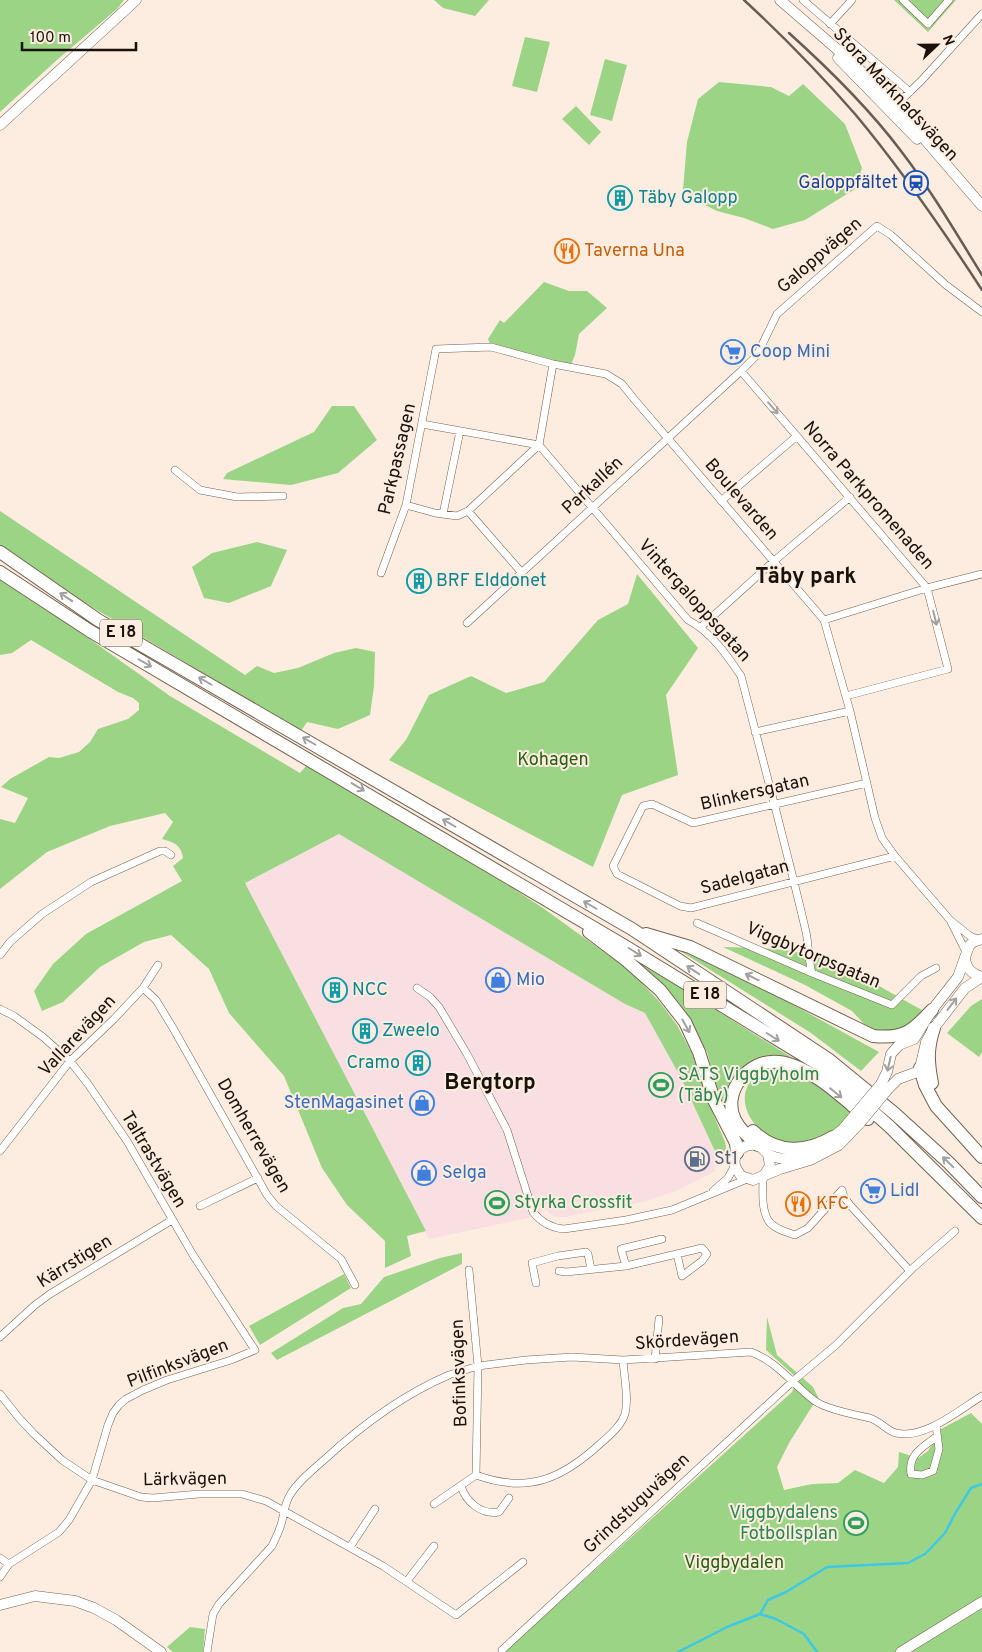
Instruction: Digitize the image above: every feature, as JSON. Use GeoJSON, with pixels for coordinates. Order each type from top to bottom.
{"type":"FeatureCollection","features":[{"type":"Feature","properties":{"kind":"highway","name":"E 18"},"geometry":{"type":"LineString","coordinates":[[0,552],[98,620],[632,929],[828,1059],[894,1113],[949,1163],[982,1197]]}},
{"type":"Feature","properties":{"kind":"highway","name":"E 18"},"geometry":{"type":"LineString","coordinates":[[0,572],[90,631],[442,837],[821,1066],[889,1126],[982,1218]]}},
{"type":"Feature","properties":{"kind":"highway"},"geometry":{"type":"LineString","coordinates":[[442,837],[584,928],[626,960],[660,990],[685,1022],[699,1052],[714,1100],[736,1143],[736,1159]]}},
{"type":"Feature","properties":{"kind":"highway"},"geometry":{"type":"LineString","coordinates":[[632,929],[690,947],[873,1036],[891,1038],[911,1031],[932,1010]]}},
{"type":"Feature","properties":{"kind":"highway"},"geometry":{"type":"LineString","coordinates":[[812,1006],[872,1041],[887,1045],[902,1045]]}},
{"type":"Feature","properties":{"kind":"highway"},"geometry":{"type":"LineString","coordinates":[[934,1028],[929,1043],[928,1061],[932,1083],[946,1118]]}},
{"type":"Feature","properties":{"kind":"highway"},"geometry":{"type":"LineString","coordinates":[[762,1149],[743,1132],[734,1119],[731,1103],[733,1092],[746,1073],[764,1063],[777,1062],[797,1067],[823,1082],[946,1181]]}},
{"type":"Feature","properties":{"kind":"highway"},"geometry":{"type":"LineString","coordinates":[[921,1065],[925,1085],[936,1106],[982,1157]]}},
{"type":"Feature","properties":{"kind":"highway"},"geometry":{"type":"LineString","coordinates":[[746,1073],[738,1086],[739,1110],[748,1126],[759,1138],[786,1148],[801,1149],[820,1145],[833,1137]]}},
{"type":"Feature","properties":{"kind":"street"},"geometry":{"type":"LineString","coordinates":[[0,125],[136,0]]}},
{"type":"Feature","properties":{"kind":"street","name":"Stora Marknadsvägen"},"geometry":{"type":"LineString","coordinates":[[780,0],[892,109],[982,206]]}},
{"type":"Feature","properties":{"kind":"street"},"geometry":{"type":"LineString","coordinates":[[803,0],[910,92]]}},
{"type":"Feature","properties":{"kind":"street"},"geometry":{"type":"LineString","coordinates":[[830,24],[852,0]]}},
{"type":"Feature","properties":{"kind":"street"},"geometry":{"type":"LineString","coordinates":[[903,0],[928,24],[950,0]]}},
{"type":"Feature","properties":{"kind":"street"},"geometry":{"type":"LineString","coordinates":[[892,109],[982,14]]}},
{"type":"Feature","properties":{"kind":"street","name":"Stora Marknadsvägen"},"geometry":{"type":"LineString","coordinates":[[892,109],[982,215]]}},
{"type":"Feature","properties":{"kind":"street","name":"Galoppvägen"},"geometry":{"type":"LineString","coordinates":[[741,371],[758,355],[777,314],[877,226],[982,312]]}},
{"type":"Feature","properties":{"kind":"street","name":"Boulevarden"},"geometry":{"type":"LineString","coordinates":[[436,349],[491,347],[553,364],[606,374],[615,379],[634,399],[824,620],[850,710],[875,818],[882,838],[950,920],[970,936],[980,940]]}},
{"type":"Feature","properties":{"kind":"street","name":"Parkpassagen"},"geometry":{"type":"LineString","coordinates":[[381,573],[406,505],[436,349]]}},
{"type":"Feature","properties":{"kind":"street"},"geometry":{"type":"LineString","coordinates":[[406,505],[457,516],[468,511],[539,446],[553,364]]}},
{"type":"Feature","properties":{"kind":"street","name":"Norra Parkpromenaden"},"geometry":{"type":"LineString","coordinates":[[741,371],[927,588],[948,670],[846,696]]}},
{"type":"Feature","properties":{"kind":"street","name":"Parkallén"},"geometry":{"type":"LineString","coordinates":[[467,623],[741,371]]}},
{"type":"Feature","properties":{"kind":"street"},"geometry":{"type":"LineString","coordinates":[[422,424],[539,446]]}},
{"type":"Feature","properties":{"kind":"street"},"geometry":{"type":"LineString","coordinates":[[443,514],[460,431]]}},
{"type":"Feature","properties":{"kind":"street"},"geometry":{"type":"LineString","coordinates":[[721,501],[797,436]]}},
{"type":"Feature","properties":{"kind":"street","name":"Vintergaloppsgatan"},"geometry":{"type":"LineString","coordinates":[[539,446],[688,620],[701,627],[729,657],[741,676],[794,880],[809,946],[808,960],[812,973]]}},
{"type":"Feature","properties":{"kind":"street"},"geometry":{"type":"LineString","coordinates":[[175,470],[200,490],[237,497],[283,496]]}},
{"type":"Feature","properties":{"kind":"street"},"geometry":{"type":"LineString","coordinates":[[701,627],[774,561],[850,497]]}},
{"type":"Feature","properties":{"kind":"street"},"geometry":{"type":"LineString","coordinates":[[468,511],[522,573]]}},
{"type":"Feature","properties":{"kind":"street"},"geometry":{"type":"LineString","coordinates":[[824,620],[927,588],[982,574]]}},
{"type":"Feature","properties":{"kind":"street"},"geometry":{"type":"LineString","coordinates":[[755,732],[850,710]]}},
{"type":"Feature","properties":{"kind":"street","name":"Blinkersgatan"},"geometry":{"type":"LineString","coordinates":[[613,866],[643,806],[652,804],[693,823],[867,783]]}},
{"type":"Feature","properties":{"kind":"street"},"geometry":{"type":"LineString","coordinates":[[0,955],[10,942],[42,914],[91,882],[160,851],[166,851],[171,855]]}},
{"type":"Feature","properties":{"kind":"street","name":"Sadelgatan"},"geometry":{"type":"LineString","coordinates":[[613,866],[617,874],[680,906],[690,908],[794,880],[895,856]]}},
{"type":"Feature","properties":{"kind":"street","name":"Boulevarden"},"geometry":{"type":"LineString","coordinates":[[950,920],[965,954]]}},
{"type":"Feature","properties":{"kind":"street","name":"Viggbytorpsgatan"},"geometry":{"type":"LineString","coordinates":[[697,923],[812,973],[892,1005],[921,976],[936,968]]}},
{"type":"Feature","properties":{"kind":"street"},"geometry":{"type":"LineString","coordinates":[[885,1087],[891,1054],[902,1045],[914,1039],[932,1010],[958,977],[969,946],[980,940]]}},
{"type":"Feature","properties":{"kind":"street"},"geometry":{"type":"LineString","coordinates":[[965,954],[968,968],[972,973],[982,977]]}},
{"type":"Feature","properties":{"kind":"street","name":"Vallarevägen"},"geometry":{"type":"LineString","coordinates":[[0,1150],[70,1061],[143,988],[158,965]]}},
{"type":"Feature","properties":{"kind":"street"},"geometry":{"type":"LineString","coordinates":[[736,1159],[741,1176],[753,1180],[810,1160],[839,1145],[885,1087],[898,1079],[916,1072],[921,1065],[926,1042],[934,1028],[965,988],[982,977]]}},
{"type":"Feature","properties":{"kind":"street","name":"Domherrevägen"},"geometry":{"type":"LineString","coordinates":[[143,988],[156,1000],[173,1028],[267,1195],[276,1206],[340,1259],[355,1285]]}},
{"type":"Feature","properties":{"kind":"street"},"geometry":{"type":"LineString","coordinates":[[417,988],[430,996],[439,1007],[484,1085],[507,1130],[520,1166],[531,1208],[538,1219],[555,1228],[564,1229],[626,1220],[672,1210],[747,1179]]}},
{"type":"Feature","properties":{"kind":"street","name":"Taltrastvägen"},"geometry":{"type":"LineString","coordinates":[[0,1009],[27,1025],[70,1061],[88,1084],[117,1126],[172,1220],[255,1350]]}},
{"type":"Feature","properties":{"kind":"street"},"geometry":{"type":"LineString","coordinates":[[902,1045],[916,1050],[921,1065]]}},
{"type":"Feature","properties":{"kind":"street"},"geometry":{"type":"LineString","coordinates":[[707,1196],[728,1178],[736,1159],[746,1146],[762,1149],[775,1158],[787,1158],[816,1150],[857,1120]]}},
{"type":"Feature","properties":{"kind":"street"},"geometry":{"type":"LineString","coordinates":[[762,1149],[770,1158],[770,1166],[763,1177],[763,1201],[768,1220],[777,1228],[796,1235],[808,1228],[842,1190],[844,1197],[850,1205],[910,1271]]}},
{"type":"Feature","properties":{"kind":"street"},"geometry":{"type":"LineString","coordinates":[[200,1206],[258,1178]]}},
{"type":"Feature","properties":{"kind":"street","name":"Kärrstigen"},"geometry":{"type":"LineString","coordinates":[[0,1337],[50,1294],[172,1220]]}},
{"type":"Feature","properties":{"kind":"street","name":"Grindstuguvägen"},"geometry":{"type":"LineString","coordinates":[[502,1650],[793,1381],[836,1345],[910,1271],[955,1231]]}},
{"type":"Feature","properties":{"kind":"street"},"geometry":{"type":"LineString","coordinates":[[626,1266],[621,1249],[662,1239]]}},
{"type":"Feature","properties":{"kind":"street"},"geometry":{"type":"LineString","coordinates":[[559,1271],[626,1266],[702,1248],[707,1254],[702,1261],[682,1276],[677,1254]]}},
{"type":"Feature","properties":{"kind":"street"},"geometry":{"type":"LineString","coordinates":[[536,1283],[532,1263],[558,1256],[586,1252],[591,1269]]}},
{"type":"Feature","properties":{"kind":"street","name":"Bofinksvägen"},"geometry":{"type":"LineString","coordinates":[[469,1270],[478,1366],[476,1475]]}},
{"type":"Feature","properties":{"kind":"street"},"geometry":{"type":"LineString","coordinates":[[655,1358],[659,1319]]}},
{"type":"Feature","properties":{"kind":"street","name":"Pilfinksvägen"},"geometry":{"type":"LineString","coordinates":[[0,1578],[9,1564],[59,1532],[76,1509],[92,1480],[108,1425],[114,1413],[126,1399],[167,1380],[231,1360],[255,1350]]}},
{"type":"Feature","properties":{"kind":"street","name":"Skördevägen"},"geometry":{"type":"LineString","coordinates":[[207,1652],[213,1614],[219,1604],[272,1546],[278,1534],[291,1492],[351,1435],[414,1391],[450,1375],[478,1366],[526,1360],[572,1357],[623,1360],[751,1352],[770,1362],[816,1402],[854,1415],[873,1419],[894,1433],[907,1435],[923,1432],[982,1396]]}},
{"type":"Feature","properties":{"kind":"street"},"geometry":{"type":"LineString","coordinates":[[434,1504],[476,1475],[505,1484],[521,1484],[553,1477],[569,1469],[610,1435],[622,1421],[626,1402],[623,1360]]}},
{"type":"Feature","properties":{"kind":"street","name":"Lärkvägen"},"geometry":{"type":"LineString","coordinates":[[0,1394],[34,1434],[68,1465],[92,1480],[141,1497],[242,1494],[266,1501],[350,1547],[407,1581],[456,1614],[523,1562]]}},
{"type":"Feature","properties":{"kind":"street"},"geometry":{"type":"LineString","coordinates":[[936,1425],[939,1449],[933,1471],[922,1475],[911,1474],[910,1465],[914,1454],[937,1436]]}},
{"type":"Feature","properties":{"kind":"street"},"geometry":{"type":"LineString","coordinates":[[461,1486],[463,1494],[469,1502],[485,1511],[499,1512],[510,1498]]}},
{"type":"Feature","properties":{"kind":"street"},"geometry":{"type":"LineString","coordinates":[[350,1547],[376,1509]]}},
{"type":"Feature","properties":{"kind":"street"},"geometry":{"type":"LineString","coordinates":[[407,1581],[434,1546]]}},
{"type":"Feature","properties":{"kind":"street"},"geometry":{"type":"LineString","coordinates":[[0,1558],[9,1564]]}},
{"type":"Feature","properties":{"kind":"street"},"geometry":{"type":"LineString","coordinates":[[0,1606],[35,1596],[75,1601],[94,1608],[116,1620],[161,1652]]}},
{"type":"Feature","properties":{"kind":"street"},"geometry":{"type":"LineString","coordinates":[[901,1652],[982,1602]]}},
{"type":"Feature","properties":{"kind":"shaded area"},"geometry":{"type":"Polygon","coordinates":[[[340,834],[625,1004],[645,1013],[681,1078],[720,1163],[714,1167],[716,1171],[678,1190],[647,1201],[565,1217],[555,1217],[546,1210],[528,1218],[429,1239],[245,883],[340,834]]]}},
{"type":"Feature","properties":{"kind":"green space"},"geometry":{"type":"Polygon","coordinates":[[[0,0],[124,0],[117,9],[0,112],[0,0]]]}},
{"type":"Feature","properties":{"kind":"green space"},"geometry":{"type":"Polygon","coordinates":[[[434,0],[489,0],[475,16],[443,8],[434,0]]]}},
{"type":"Feature","properties":{"kind":"green space"},"geometry":{"type":"Polygon","coordinates":[[[894,0],[956,0],[928,32],[894,0]]]}},
{"type":"Feature","properties":{"kind":"green space"},"geometry":{"type":"Polygon","coordinates":[[[525,37],[550,42],[537,92],[512,86],[525,37]]]}},
{"type":"Feature","properties":{"kind":"green space"},"geometry":{"type":"Polygon","coordinates":[[[605,59],[627,65],[612,121],[590,115],[605,59]]]}},
{"type":"Feature","properties":{"kind":"green space"},"geometry":{"type":"Polygon","coordinates":[[[719,82],[771,87],[789,96],[803,84],[845,124],[862,168],[855,189],[805,220],[773,229],[744,218],[717,211],[701,203],[683,190],[687,142],[698,99],[719,82]]]}},
{"type":"Feature","properties":{"kind":"green space"},"geometry":{"type":"Polygon","coordinates":[[[576,106],[601,132],[589,145],[562,119],[576,106]]]}},
{"type":"Feature","properties":{"kind":"green space"},"geometry":{"type":"Polygon","coordinates":[[[544,282],[569,291],[587,291],[607,308],[579,334],[575,355],[570,367],[491,347],[488,339],[500,320],[504,323],[544,282]]]}},
{"type":"Feature","properties":{"kind":"green space"},"geometry":{"type":"Polygon","coordinates":[[[332,406],[354,406],[377,440],[338,473],[291,485],[223,479],[227,473],[314,432],[332,406]]]}},
{"type":"Feature","properties":{"kind":"green space"},"geometry":{"type":"Polygon","coordinates":[[[0,511],[245,675],[257,666],[274,673],[298,668],[334,653],[356,648],[375,652],[374,686],[370,715],[338,729],[307,722],[301,731],[80,600],[0,546],[0,511]]]}},
{"type":"Feature","properties":{"kind":"green space"},"geometry":{"type":"Polygon","coordinates":[[[257,542],[287,550],[271,586],[229,603],[204,598],[192,567],[212,553],[257,542]]]}},
{"type":"Feature","properties":{"kind":"green space","name":"Kohagen"},"geometry":{"type":"Polygon","coordinates":[[[637,574],[698,648],[666,695],[678,775],[622,795],[593,867],[389,760],[406,740],[429,695],[471,676],[506,693],[544,682],[598,620],[628,604],[637,574]]]}},
{"type":"Feature","properties":{"kind":"green space"},"geometry":{"type":"Polygon","coordinates":[[[0,577],[170,696],[300,773],[307,765],[497,878],[543,908],[630,971],[658,1000],[677,1025],[695,1059],[709,1104],[725,1142],[728,1158],[719,1160],[681,1078],[645,1013],[625,1004],[339,834],[245,883],[426,1231],[407,1236],[411,1256],[385,1268],[385,1241],[347,1205],[322,1168],[284,1076],[229,1013],[209,969],[171,935],[144,942],[100,967],[63,1002],[42,1011],[34,991],[53,964],[86,934],[182,881],[173,866],[183,858],[181,850],[176,845],[162,839],[173,822],[165,813],[110,826],[47,852],[0,889],[0,819],[15,823],[28,798],[1,787],[10,779],[49,757],[59,758],[79,752],[90,742],[98,729],[128,719],[139,710],[139,703],[31,640],[12,653],[0,655],[0,577]]]}},
{"type":"Feature","properties":{"kind":"green space"},"geometry":{"type":"Polygon","coordinates":[[[723,947],[793,951],[820,957],[856,973],[924,1011],[917,1021],[892,1033],[875,1031],[864,1024],[852,1011],[805,985],[723,947]]]}},
{"type":"Feature","properties":{"kind":"green space"},"geometry":{"type":"Polygon","coordinates":[[[677,949],[730,970],[879,1052],[861,1071],[811,1033],[677,949]]]}},
{"type":"Feature","properties":{"kind":"green space"},"geometry":{"type":"Polygon","coordinates":[[[641,963],[810,1069],[777,1056],[757,1059],[735,1072],[727,1095],[727,1113],[719,1095],[707,1052],[687,1017],[640,965],[641,963]]]}},
{"type":"Feature","properties":{"kind":"green space"},"geometry":{"type":"Polygon","coordinates":[[[982,999],[982,1052],[979,1057],[947,1033],[971,1006],[982,999]]]}},
{"type":"Feature","properties":{"kind":"green space"},"geometry":{"type":"Polygon","coordinates":[[[775,1067],[806,1077],[853,1110],[836,1130],[819,1139],[788,1142],[770,1137],[759,1129],[751,1119],[746,1109],[745,1098],[747,1088],[752,1079],[762,1072],[775,1067]]]}},
{"type":"Feature","properties":{"kind":"green space"},"geometry":{"type":"Polygon","coordinates":[[[462,1253],[462,1264],[277,1360],[271,1353],[343,1308],[361,1304],[384,1277],[440,1258],[462,1253]]]}},
{"type":"Feature","properties":{"kind":"green space"},"geometry":{"type":"Polygon","coordinates":[[[344,1274],[351,1288],[260,1345],[249,1326],[344,1274]]]}},
{"type":"Feature","properties":{"kind":"green space","name":"Viggbydalen"},"geometry":{"type":"Polygon","coordinates":[[[767,1317],[777,1355],[813,1387],[818,1397],[789,1443],[777,1467],[784,1490],[812,1484],[838,1483],[855,1470],[884,1483],[898,1467],[899,1452],[918,1458],[928,1451],[941,1429],[971,1413],[982,1424],[982,1652],[504,1652],[792,1392],[797,1378],[766,1350],[767,1317]]]}},
{"type":"Feature","properties":{"kind":"green space"},"geometry":{"type":"Polygon","coordinates":[[[190,1627],[205,1629],[203,1652],[173,1652],[167,1647],[190,1627]]]}},
{"type":"Feature","properties":{"kind":"waterway"},"geometry":{"type":"LineString","coordinates":[[678,1652],[727,1627],[760,1614],[768,1600],[786,1592],[827,1567],[908,1563],[925,1554],[945,1533],[971,1488],[982,1484]]}},
{"type":"Feature","properties":{"kind":"waterway"},"geometry":{"type":"LineString","coordinates":[[760,1614],[776,1619],[804,1634],[817,1652]]}},
{"type":"Feature","properties":{"kind":"railway"},"geometry":{"type":"LineString","coordinates":[[744,0],[773,27],[855,114],[921,200],[982,290]]}},
{"type":"Feature","properties":{"kind":"railway"},"geometry":{"type":"LineString","coordinates":[[789,33],[848,89],[888,135],[933,196],[982,275]]}},
{"type":"Feature","properties":{"kind":"place","name":"Galoppfältet"},"geometry":{"type":"Point","coordinates":[916,183]}},
{"type":"Feature","properties":{"kind":"place","name":"Täby Galopp"},"geometry":{"type":"Point","coordinates":[620,198]}},
{"type":"Feature","properties":{"kind":"place","name":"Taverna Una"},"geometry":{"type":"Point","coordinates":[567,251]}},
{"type":"Feature","properties":{"kind":"place","name":"Coop Mini"},"geometry":{"type":"Point","coordinates":[733,352]}},
{"type":"Feature","properties":{"kind":"place","name":"BRF Elddonet"},"geometry":{"type":"Point","coordinates":[419,581]}},
{"type":"Feature","properties":{"kind":"place","name":"Mio"},"geometry":{"type":"Point","coordinates":[498,980]}},
{"type":"Feature","properties":{"kind":"place","name":"NCC"},"geometry":{"type":"Point","coordinates":[335,990]}},
{"type":"Feature","properties":{"kind":"place","name":"Zweelo"},"geometry":{"type":"Point","coordinates":[365,1031]}},
{"type":"Feature","properties":{"kind":"place","name":"Cramo"},"geometry":{"type":"Point","coordinates":[418,1063]}},
{"type":"Feature","properties":{"kind":"place","name":"SATS Viggbyholm (Täby)"},"geometry":{"type":"Point","coordinates":[661,1085]}},
{"type":"Feature","properties":{"kind":"place","name":"StenMagasinet"},"geometry":{"type":"Point","coordinates":[422,1103]}},
{"type":"Feature","properties":{"kind":"place","name":"St1"},"geometry":{"type":"Point","coordinates":[697,1159]}},
{"type":"Feature","properties":{"kind":"place","name":"Selga"},"geometry":{"type":"Point","coordinates":[424,1173]}},
{"type":"Feature","properties":{"kind":"place","name":"Lidl"},"geometry":{"type":"Point","coordinates":[873,1191]}},
{"type":"Feature","properties":{"kind":"place","name":"Styrka Crossfit"},"geometry":{"type":"Point","coordinates":[497,1203]}},
{"type":"Feature","properties":{"kind":"place","name":"KFC"},"geometry":{"type":"Point","coordinates":[798,1204]}},
{"type":"Feature","properties":{"kind":"place","name":"Viggbydalens Fotbollsplan"},"geometry":{"type":"Point","coordinates":[856,1523]}},
{"type":"Feature","properties":{"kind":"district","name":"Täby park"},"geometry":{"type":"Point","coordinates":[806,577]}},
{"type":"Feature","properties":{"kind":"district","name":"Bergtorp"},"geometry":{"type":"Point","coordinates":[490,1083]}}]}
